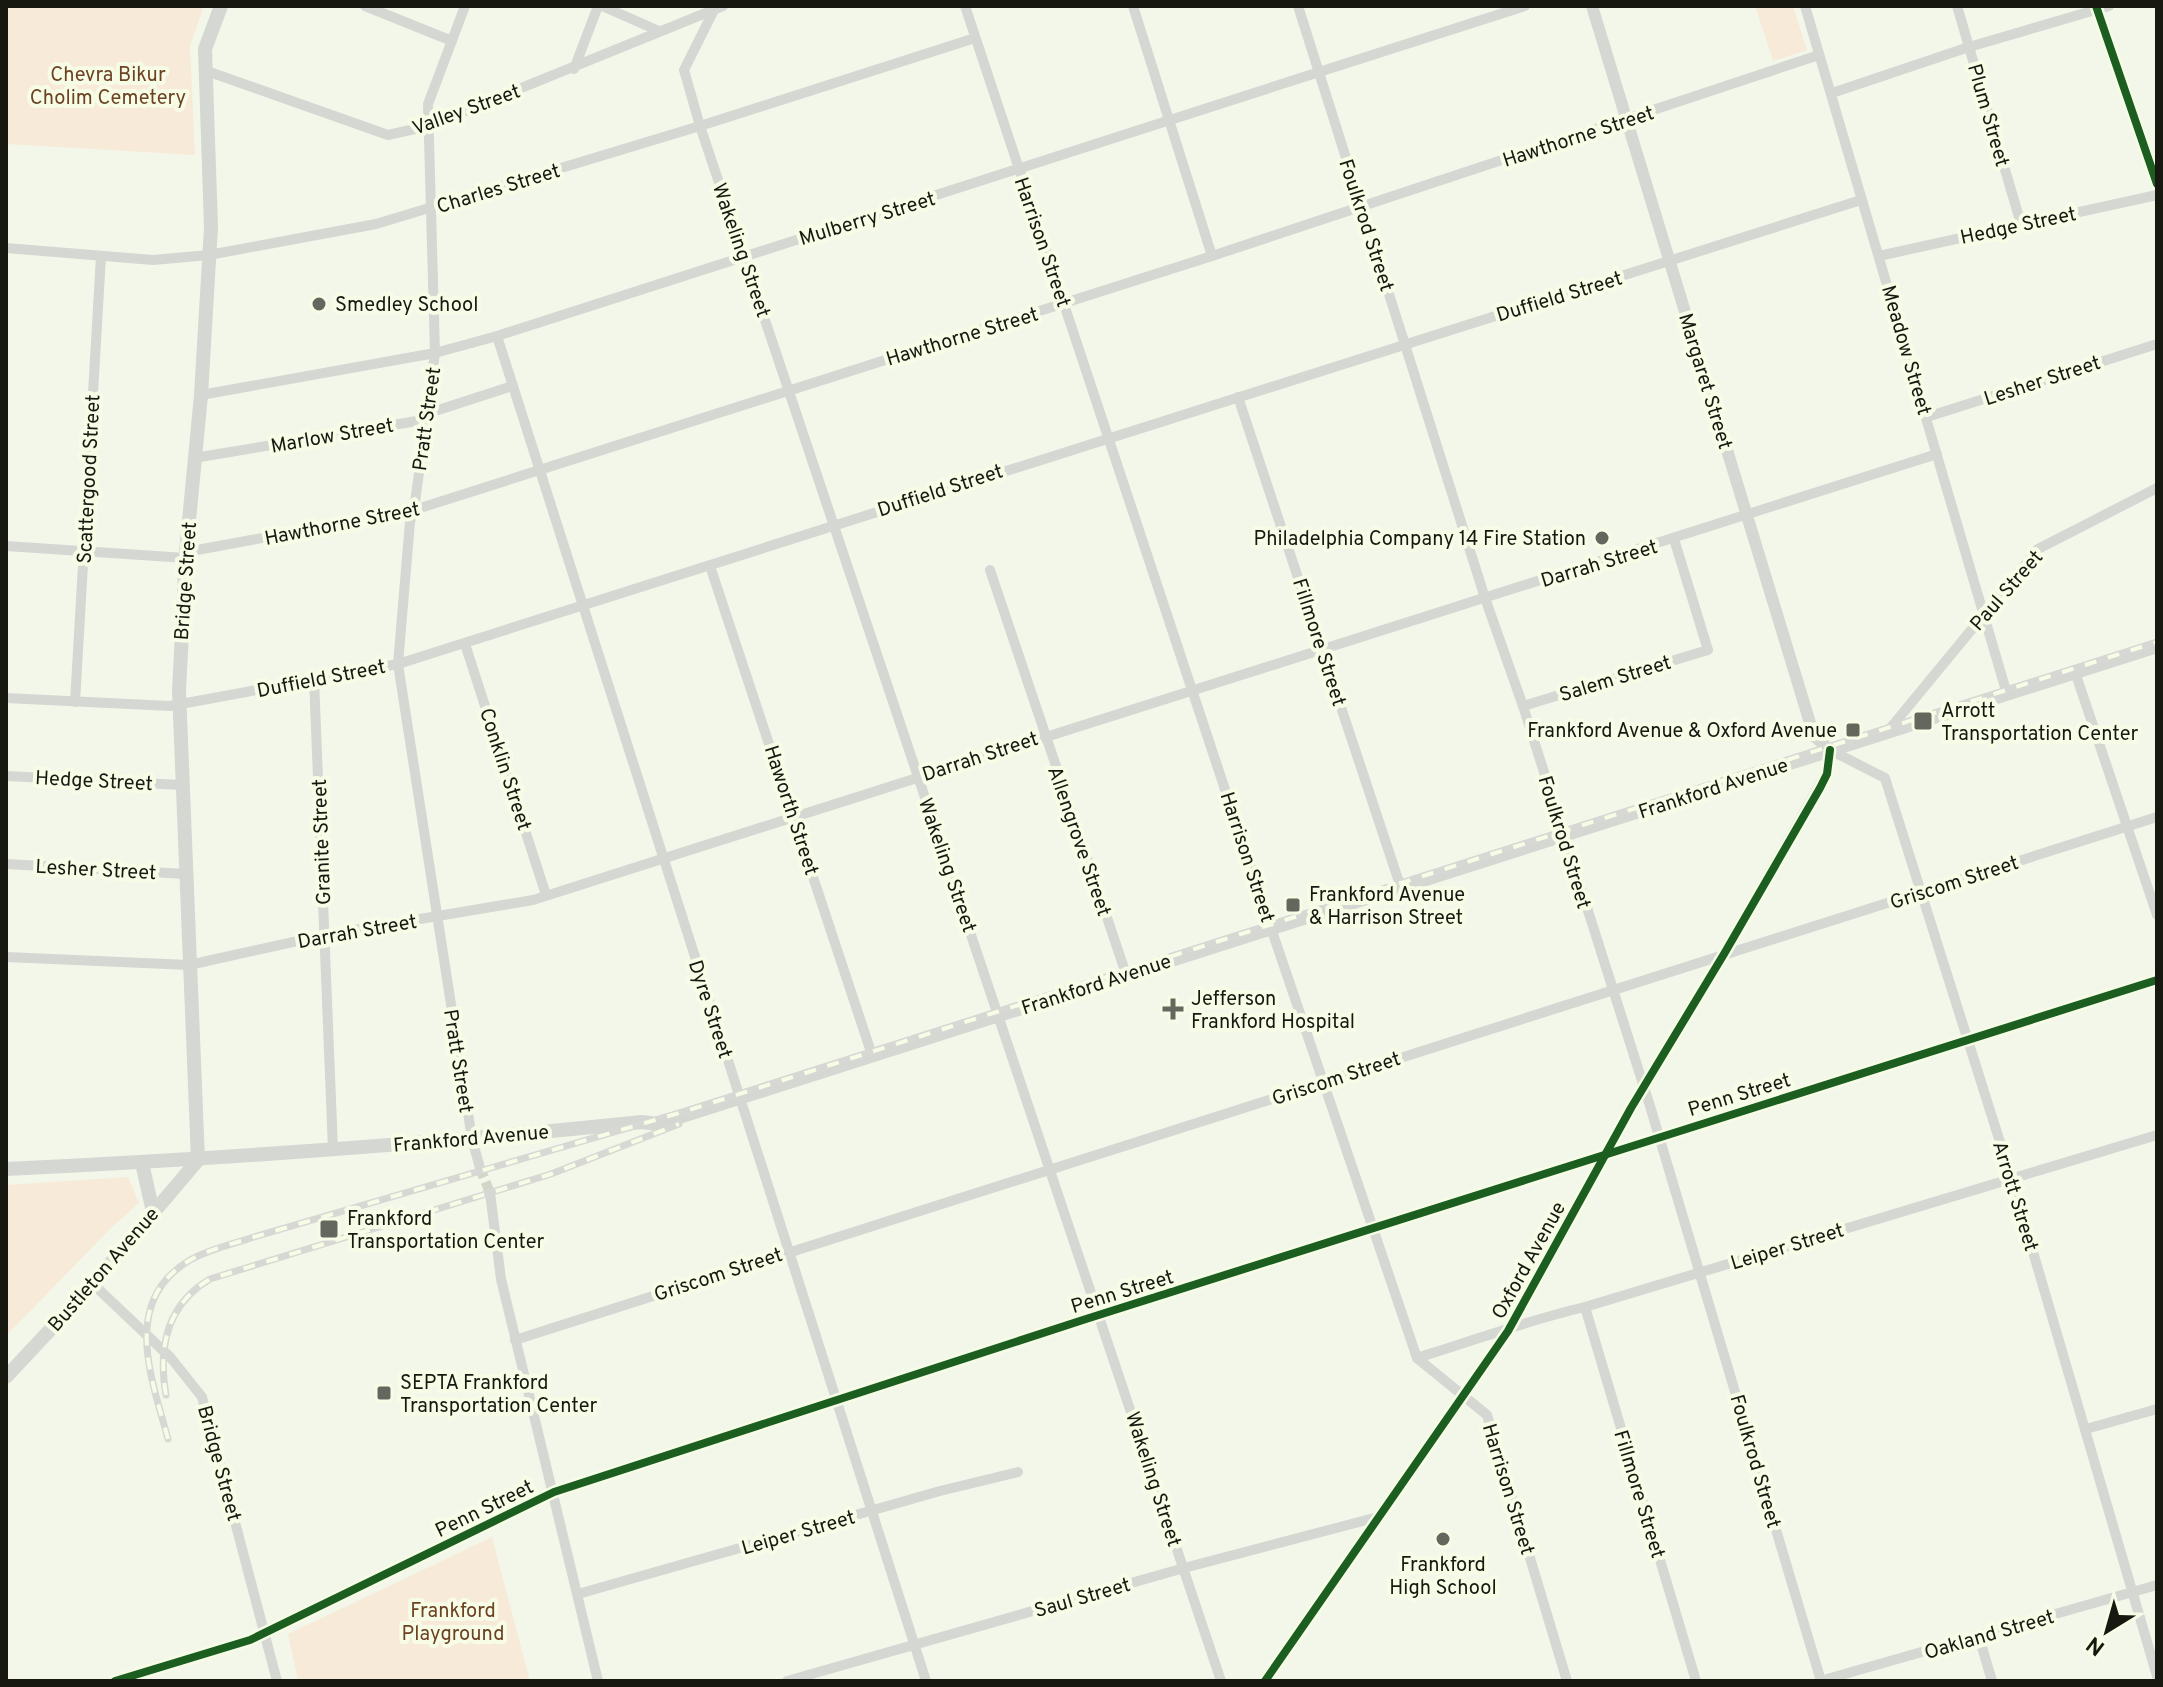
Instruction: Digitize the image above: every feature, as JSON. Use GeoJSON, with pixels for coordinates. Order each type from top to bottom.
{"type":"FeatureCollection","features":[{"type":"Feature","properties":{"kind":"main road","name":"Bridge Street"},"geometry":{"type":"LineString","coordinates":[[198,1160],[179,705],[186,555],[201,395],[209,255],[210,157],[205,49],[221,6]]}},
{"type":"Feature","properties":{"kind":"main road","name":"Frankford Avenue"},"geometry":{"type":"LineString","coordinates":[[6,1169],[198,1160],[472,1139],[642,1122],[657,1124],[2157,646]]}},
{"type":"Feature","properties":{"kind":"main road","name":"Bustleton Avenue"},"geometry":{"type":"LineString","coordinates":[[6,1377],[93,1284],[198,1160]]}},
{"type":"Feature","properties":{"kind":"main road"},"geometry":{"type":"LineString","coordinates":[[142,1163],[153,1212]]}},
{"type":"Feature","properties":{"kind":"street"},"geometry":{"type":"LineString","coordinates":[[365,6],[452,41]]}},
{"type":"Feature","properties":{"kind":"street","name":"Pratt Street"},"geometry":{"type":"LineString","coordinates":[[465,6],[428,104],[435,353],[410,522],[398,664],[472,1139],[480,1168]]}},
{"type":"Feature","properties":{"kind":"street"},"geometry":{"type":"LineString","coordinates":[[574,69],[600,6],[659,31]]}},
{"type":"Feature","properties":{"kind":"street","name":"Harrison Street"},"geometry":{"type":"LineString","coordinates":[[965,6],[1417,1358],[1487,1415],[1567,1681]]}},
{"type":"Feature","properties":{"kind":"street"},"geometry":{"type":"LineString","coordinates":[[1133,6],[1212,256]]}},
{"type":"Feature","properties":{"kind":"street","name":"Foulkrod Street"},"geometry":{"type":"LineString","coordinates":[[1298,6],[1360,208],[1485,598],[1523,706],[1659,1136],[1821,1681]]}},
{"type":"Feature","properties":{"kind":"street","name":"Mulberry Street"},"geometry":{"type":"LineString","coordinates":[[201,395],[435,353],[497,336],[1525,6]]}},
{"type":"Feature","properties":{"kind":"street","name":"Margaret Street"},"geometry":{"type":"LineString","coordinates":[[1592,6],[1814,736],[1830,750]]}},
{"type":"Feature","properties":{"kind":"street","name":"Meadow Street"},"geometry":{"type":"LineString","coordinates":[[1805,6],[2007,694]]}},
{"type":"Feature","properties":{"kind":"street","name":"Plum Street"},"geometry":{"type":"LineString","coordinates":[[1957,6],[2021,224]]}},
{"type":"Feature","properties":{"kind":"street","name":"Valley Street"},"geometry":{"type":"LineString","coordinates":[[204,70],[388,135],[428,126],[574,69],[718,7]]}},
{"type":"Feature","properties":{"kind":"street","name":"Wakeling Street"},"geometry":{"type":"LineString","coordinates":[[718,7],[684,70],[700,126],[1221,1681]]}},
{"type":"Feature","properties":{"kind":"street"},"geometry":{"type":"LineString","coordinates":[[1832,93],[2101,7],[2157,184]]}},
{"type":"Feature","properties":{"kind":"street","name":"Charles Street"},"geometry":{"type":"LineString","coordinates":[[6,248],[153,260],[209,255],[376,224],[700,126],[975,38]]}},
{"type":"Feature","properties":{"kind":"street","name":"Hawthorne Street"},"geometry":{"type":"LineString","coordinates":[[6,546],[186,555],[414,510],[1064,304],[1819,55]]}},
{"type":"Feature","properties":{"kind":"street","name":"Hedge Street"},"geometry":{"type":"LineString","coordinates":[[1879,256],[2157,195]]}},
{"type":"Feature","properties":{"kind":"street","name":"Duffield Street"},"geometry":{"type":"LineString","coordinates":[[6,698],[179,705],[398,664],[1861,200]]}},
{"type":"Feature","properties":{"kind":"street","name":"Scattergood Street"},"geometry":{"type":"LineString","coordinates":[[75,702],[101,256]]}},
{"type":"Feature","properties":{"kind":"street","name":"Dyre Street"},"geometry":{"type":"LineString","coordinates":[[497,336],[926,1681]]}},
{"type":"Feature","properties":{"kind":"street","name":"Lesher Street"},"geometry":{"type":"LineString","coordinates":[[1927,417],[2157,344]]}},
{"type":"Feature","properties":{"kind":"street","name":"Marlow Street"},"geometry":{"type":"LineString","coordinates":[[194,458],[417,421],[426,414],[512,386]]}},
{"type":"Feature","properties":{"kind":"street","name":"Fillmore Street"},"geometry":{"type":"LineString","coordinates":[[1238,397],[1401,888]]}},
{"type":"Feature","properties":{"kind":"street","name":"Darrah Street"},"geometry":{"type":"LineString","coordinates":[[6,957],[189,965],[325,935],[533,900],[1937,454]]}},
{"type":"Feature","properties":{"kind":"street","name":"Paul Street"},"geometry":{"type":"LineString","coordinates":[[1887,732],[2038,549],[2157,488]]}},
{"type":"Feature","properties":{"kind":"street","name":"Salem Street"},"geometry":{"type":"LineString","coordinates":[[1523,706],[1708,650],[1674,539]]}},
{"type":"Feature","properties":{"kind":"street","name":"Haworth Street"},"geometry":{"type":"LineString","coordinates":[[710,566],[872,1055]]}},
{"type":"Feature","properties":{"kind":"street","name":"Allengrove Street"},"geometry":{"type":"LineString","coordinates":[[990,570],[1126,974]]}},
{"type":"Feature","properties":{"kind":"street","name":"Conklin Street"},"geometry":{"type":"LineString","coordinates":[[465,644],[546,895]]}},
{"type":"Feature","properties":{"kind":"street"},"geometry":{"type":"LineString","coordinates":[[2075,672],[2157,915]]}},
{"type":"Feature","properties":{"kind":"street","name":"Granite Street"},"geometry":{"type":"LineString","coordinates":[[314,679],[333,1149]]}},
{"type":"Feature","properties":{"kind":"street","name":"Arrott Street"},"geometry":{"type":"LineString","coordinates":[[1830,750],[1885,778],[2012,1180],[2157,1676]]}},
{"type":"Feature","properties":{"kind":"street","name":"Oxford Avenue"},"geometry":{"type":"LineString","coordinates":[[1265,1681],[1508,1331],[1604,1156],[1820,788],[1827,774],[1830,750]]}},
{"type":"Feature","properties":{"kind":"street","name":"Hedge Street"},"geometry":{"type":"LineString","coordinates":[[6,776],[182,785]]}},
{"type":"Feature","properties":{"kind":"street","name":"Griscom Street"},"geometry":{"type":"LineString","coordinates":[[515,1340],[2157,817]]}},
{"type":"Feature","properties":{"kind":"street","name":"Lesher Street"},"geometry":{"type":"LineString","coordinates":[[6,864],[186,874]]}},
{"type":"Feature","properties":{"kind":"street","name":"Penn Street"},"geometry":{"type":"LineString","coordinates":[[115,1681],[142,1677],[250,1640],[554,1492],[1659,1136],[2157,980]]}},
{"type":"Feature","properties":{"kind":"street","name":"Leiper Street"},"geometry":{"type":"LineString","coordinates":[[1417,1358],[1508,1331],[1541,1317],[1585,1307],[2157,1135]]}},
{"type":"Feature","properties":{"kind":"street"},"geometry":{"type":"LineString","coordinates":[[490,1193],[501,1279],[598,1681]]}},
{"type":"Feature","properties":{"kind":"street","name":"Bridge Street"},"geometry":{"type":"LineString","coordinates":[[93,1284],[171,1358],[202,1397],[277,1681]]}},
{"type":"Feature","properties":{"kind":"street","name":"Fillmore Street"},"geometry":{"type":"LineString","coordinates":[[1585,1307],[1696,1681]]}},
{"type":"Feature","properties":{"kind":"street"},"geometry":{"type":"LineString","coordinates":[[2086,1429],[2157,1409]]}},
{"type":"Feature","properties":{"kind":"street","name":"Leiper Street"},"geometry":{"type":"LineString","coordinates":[[578,1594],[1018,1472]]}},
{"type":"Feature","properties":{"kind":"street","name":"Saul Street"},"geometry":{"type":"LineString","coordinates":[[787,1681],[1184,1568],[1378,1517]]}},
{"type":"Feature","properties":{"kind":"street","name":"Oakland Street"},"geometry":{"type":"LineString","coordinates":[[1821,1681],[2157,1585]]}},
{"type":"Feature","properties":{"kind":"street"},"geometry":{"type":"LineString","coordinates":[[1979,1637],[1992,1681]]}},
{"type":"Feature","properties":{"kind":"green space","name":"Chevra Bikur Cholim Cemetery"},"geometry":{"type":"Polygon","coordinates":[[[6,6],[204,6],[190,46],[195,155],[6,144],[6,6]]]}},
{"type":"Feature","properties":{"kind":"green space"},"geometry":{"type":"Polygon","coordinates":[[[1755,6],[1793,6],[1807,50],[1773,61],[1755,6]]]}},
{"type":"Feature","properties":{"kind":"green space"},"geometry":{"type":"Polygon","coordinates":[[[128,1177],[139,1203],[6,1336],[6,1185],[128,1177]]]}},
{"type":"Feature","properties":{"kind":"green space","name":"Frankford Playground"},"geometry":{"type":"Polygon","coordinates":[[[492,1537],[530,1681],[298,1681],[288,1634],[492,1537]]]}},
{"type":"Feature","properties":{"kind":"tunnel"},"geometry":{"type":"LineString","coordinates":[[480,1168],[490,1193]]}},
{"type":"Feature","properties":{"kind":"railway"},"geometry":{"type":"LineString","coordinates":[[168,1439],[149,1367],[148,1319],[155,1297],[168,1277],[205,1253],[686,1111],[2157,642]]}},
{"type":"Feature","properties":{"kind":"railway"},"geometry":{"type":"LineString","coordinates":[[166,1395],[163,1361],[168,1330],[183,1302],[210,1279],[551,1174],[679,1124]]}},
{"type":"Feature","properties":{"kind":"cycle path"},"geometry":{"type":"LineString","coordinates":[[2096,6],[2157,184]]}},
{"type":"Feature","properties":{"kind":"cycle path"},"geometry":{"type":"LineString","coordinates":[[1265,1681],[1508,1331],[1631,1108],[1820,788],[1827,774],[1830,750]]}},
{"type":"Feature","properties":{"kind":"cycle path"},"geometry":{"type":"LineString","coordinates":[[115,1681],[250,1640],[554,1492],[1086,1319],[2157,980]]}},
{"type":"Feature","properties":{"kind":"place","name":"Smedley School"},"geometry":{"type":"Point","coordinates":[319,304]}},
{"type":"Feature","properties":{"kind":"place","name":"Philadelphia Company 14 Fire Station"},"geometry":{"type":"Point","coordinates":[1602,538]}},
{"type":"Feature","properties":{"kind":"place","name":"Arrott Transportation Center"},"geometry":{"type":"Point","coordinates":[1923,721]}},
{"type":"Feature","properties":{"kind":"place","name":"Frankford Avenue & Oxford Avenue"},"geometry":{"type":"Point","coordinates":[1853,730]}},
{"type":"Feature","properties":{"kind":"place","name":"Frankford Avenue & Harrison Street"},"geometry":{"type":"Point","coordinates":[1293,905]}},
{"type":"Feature","properties":{"kind":"place","name":"Jefferson Frankford Hospital"},"geometry":{"type":"Point","coordinates":[1173,1009]}},
{"type":"Feature","properties":{"kind":"place","name":"Frankford Transportation Center"},"geometry":{"type":"Point","coordinates":[329,1229]}},
{"type":"Feature","properties":{"kind":"place","name":"SEPTA Frankford Transportation Center"},"geometry":{"type":"Point","coordinates":[384,1393]}},
{"type":"Feature","properties":{"kind":"place","name":"Frankford High School"},"geometry":{"type":"Point","coordinates":[1443,1539]}}]}
